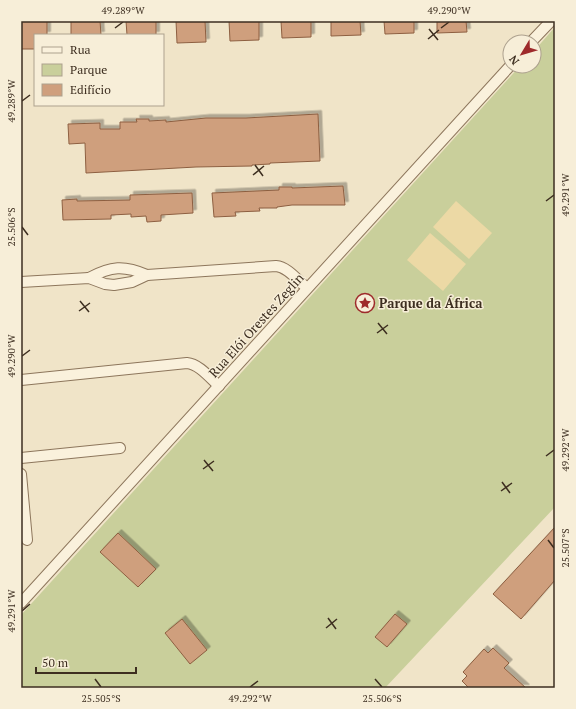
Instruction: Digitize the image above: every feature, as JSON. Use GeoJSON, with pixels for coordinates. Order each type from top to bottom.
{"type":"FeatureCollection","features":[{"type":"Feature","properties":{"kind":"street"},"geometry":{"type":"LineString","coordinates":[[539,34],[551,21]]}},
{"type":"Feature","properties":{"kind":"street","name":"Rua Elói Orestes Zeglin"},"geometry":{"type":"LineString","coordinates":[[21,603],[503,74]]}},
{"type":"Feature","properties":{"kind":"street"},"geometry":{"type":"LineString","coordinates":[[89,278],[105,284],[114,285],[132,282],[147,275],[280,266],[286,269],[307,288]]}},
{"type":"Feature","properties":{"kind":"street"},"geometry":{"type":"LineString","coordinates":[[21,282],[89,278],[106,270],[115,268],[130,269],[147,275]]}},
{"type":"Feature","properties":{"kind":"street"},"geometry":{"type":"LineString","coordinates":[[21,380],[192,363],[219,386]]}},
{"type":"Feature","properties":{"kind":"street"},"geometry":{"type":"LineString","coordinates":[[21,458],[120,448]]}},
{"type":"Feature","properties":{"kind":"street"},"geometry":{"type":"LineString","coordinates":[[21,474],[27,540]]}},
{"type":"Feature","properties":{"kind":"green space"},"geometry":{"type":"Polygon","coordinates":[[[555,27],[555,507],[385,688],[21,688],[21,615],[513,74],[542,74],[542,42],[555,27]]]}},
{"type":"Feature","properties":{"kind":"sand"},"geometry":{"type":"Polygon","coordinates":[[[456,201],[492,233],[469,259],[433,227],[456,201]]]}},
{"type":"Feature","properties":{"kind":"sand"},"geometry":{"type":"Polygon","coordinates":[[[430,233],[466,264],[443,291],[407,260],[430,233]]]}},
{"type":"Feature","properties":{"kind":"building"},"geometry":{"type":"Polygon","coordinates":[[[21,21],[47,21],[47,34],[34,34],[34,49],[21,49],[21,21]]]}},
{"type":"Feature","properties":{"kind":"building"},"geometry":{"type":"Polygon","coordinates":[[[71,21],[100,21],[101,34],[71,34],[71,21]]]}},
{"type":"Feature","properties":{"kind":"building"},"geometry":{"type":"Polygon","coordinates":[[[126,21],[156,21],[156,34],[127,34],[126,21]]]}},
{"type":"Feature","properties":{"kind":"building"},"geometry":{"type":"Polygon","coordinates":[[[176,21],[205,21],[206,42],[177,43],[176,21]]]}},
{"type":"Feature","properties":{"kind":"building"},"geometry":{"type":"Polygon","coordinates":[[[229,21],[259,21],[259,40],[230,41],[229,21]]]}},
{"type":"Feature","properties":{"kind":"building"},"geometry":{"type":"Polygon","coordinates":[[[281,21],[311,21],[311,37],[282,38],[281,21]]]}},
{"type":"Feature","properties":{"kind":"building"},"geometry":{"type":"Polygon","coordinates":[[[331,21],[360,21],[361,35],[331,36],[331,21]]]}},
{"type":"Feature","properties":{"kind":"building"},"geometry":{"type":"Polygon","coordinates":[[[384,21],[414,21],[414,33],[385,34],[384,21]]]}},
{"type":"Feature","properties":{"kind":"building"},"geometry":{"type":"Polygon","coordinates":[[[437,21],[466,21],[467,32],[437,33],[437,21]]]}},
{"type":"Feature","properties":{"kind":"building"},"geometry":{"type":"Polygon","coordinates":[[[318,114],[320,161],[270,163],[252,166],[196,167],[86,173],[85,143],[69,144],[68,124],[100,123],[100,129],[120,129],[120,122],[137,122],[136,119],[149,119],[149,121],[166,120],[166,122],[206,118],[246,118],[318,114]]]}},
{"type":"Feature","properties":{"kind":"building"},"geometry":{"type":"Polygon","coordinates":[[[343,186],[345,205],[292,205],[277,208],[259,208],[260,211],[235,212],[236,216],[214,217],[212,193],[279,190],[279,187],[292,188],[343,186]]]}},
{"type":"Feature","properties":{"kind":"building"},"geometry":{"type":"Polygon","coordinates":[[[192,193],[193,213],[161,215],[161,221],[147,222],[146,216],[131,217],[131,214],[111,215],[111,219],[63,220],[62,200],[130,200],[130,195],[192,193]]]}},
{"type":"Feature","properties":{"kind":"building"},"geometry":{"type":"Polygon","coordinates":[[[555,527],[555,580],[521,619],[493,594],[555,527]]]}},
{"type":"Feature","properties":{"kind":"building"},"geometry":{"type":"Polygon","coordinates":[[[118,533],[156,569],[138,587],[100,552],[118,533]]]}},
{"type":"Feature","properties":{"kind":"building"},"geometry":{"type":"Polygon","coordinates":[[[395,614],[407,624],[387,647],[375,637],[395,614]]]}},
{"type":"Feature","properties":{"kind":"building"},"geometry":{"type":"Polygon","coordinates":[[[182,619],[207,650],[190,664],[165,633],[182,619]]]}},
{"type":"Feature","properties":{"kind":"building"},"geometry":{"type":"Polygon","coordinates":[[[493,648],[509,663],[504,668],[526,688],[469,688],[462,681],[467,676],[463,672],[484,649],[488,653],[493,648]]]}},
{"type":"Feature","properties":{"kind":"place","name":"Parque da África"},"geometry":{"type":"Point","coordinates":[365,303]}}]}
